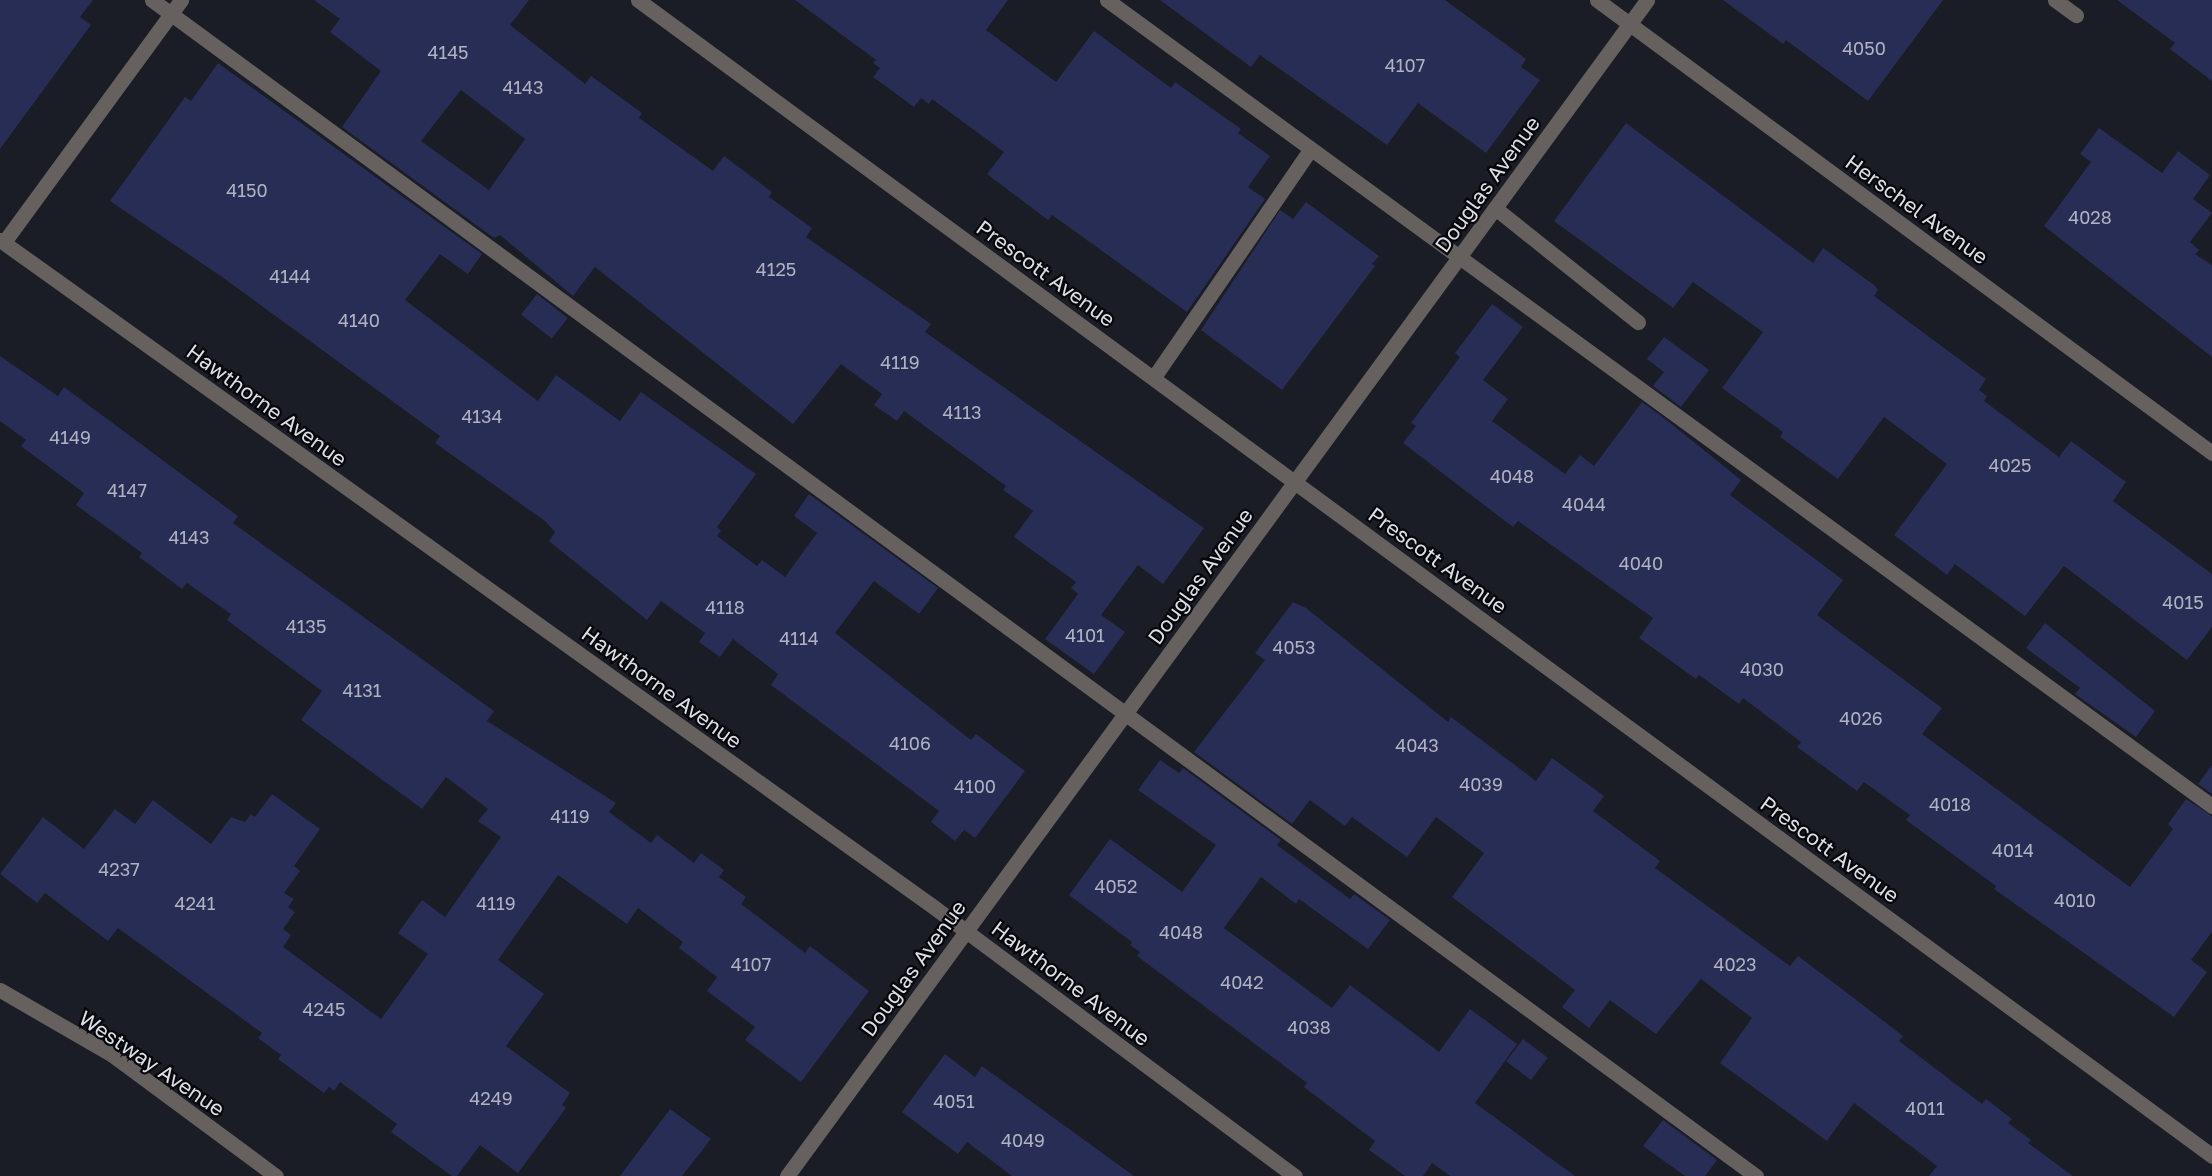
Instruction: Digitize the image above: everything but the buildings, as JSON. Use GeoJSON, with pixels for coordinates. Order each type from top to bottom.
{"type":"FeatureCollection","features":[{"type":"Feature","properties":{"kind":"street"},"geometry":{"type":"LineString","coordinates":[[152,0],[1756,1176]]}},
{"type":"Feature","properties":{"kind":"street"},"geometry":{"type":"LineString","coordinates":[[2,241],[181,0]]}},
{"type":"Feature","properties":{"kind":"street","name":"Prescott Avenue"},"geometry":{"type":"LineString","coordinates":[[638,0],[1296,481],[2212,1156]]}},
{"type":"Feature","properties":{"kind":"street"},"geometry":{"type":"LineString","coordinates":[[1107,0],[2212,806]]}},
{"type":"Feature","properties":{"kind":"street","name":"Herschel Avenue"},"geometry":{"type":"LineString","coordinates":[[1597,0],[2212,453]]}},
{"type":"Feature","properties":{"kind":"street","name":"Douglas Avenue"},"geometry":{"type":"LineString","coordinates":[[787,1176],[1647,0]]}},
{"type":"Feature","properties":{"kind":"street"},"geometry":{"type":"LineString","coordinates":[[2055,0],[2076,15]]}},
{"type":"Feature","properties":{"kind":"street"},"geometry":{"type":"LineString","coordinates":[[1154,377],[1310,150]]}},
{"type":"Feature","properties":{"kind":"street"},"geometry":{"type":"LineString","coordinates":[[1495,208],[1638,322]]}},
{"type":"Feature","properties":{"kind":"street","name":"Hawthorne Avenue"},"geometry":{"type":"LineString","coordinates":[[2,241],[966,932],[1295,1176]]}},
{"type":"Feature","properties":{"kind":"street","name":"Westway Avenue"},"geometry":{"type":"LineString","coordinates":[[0,990],[111,1054],[276,1176]]}}]}
